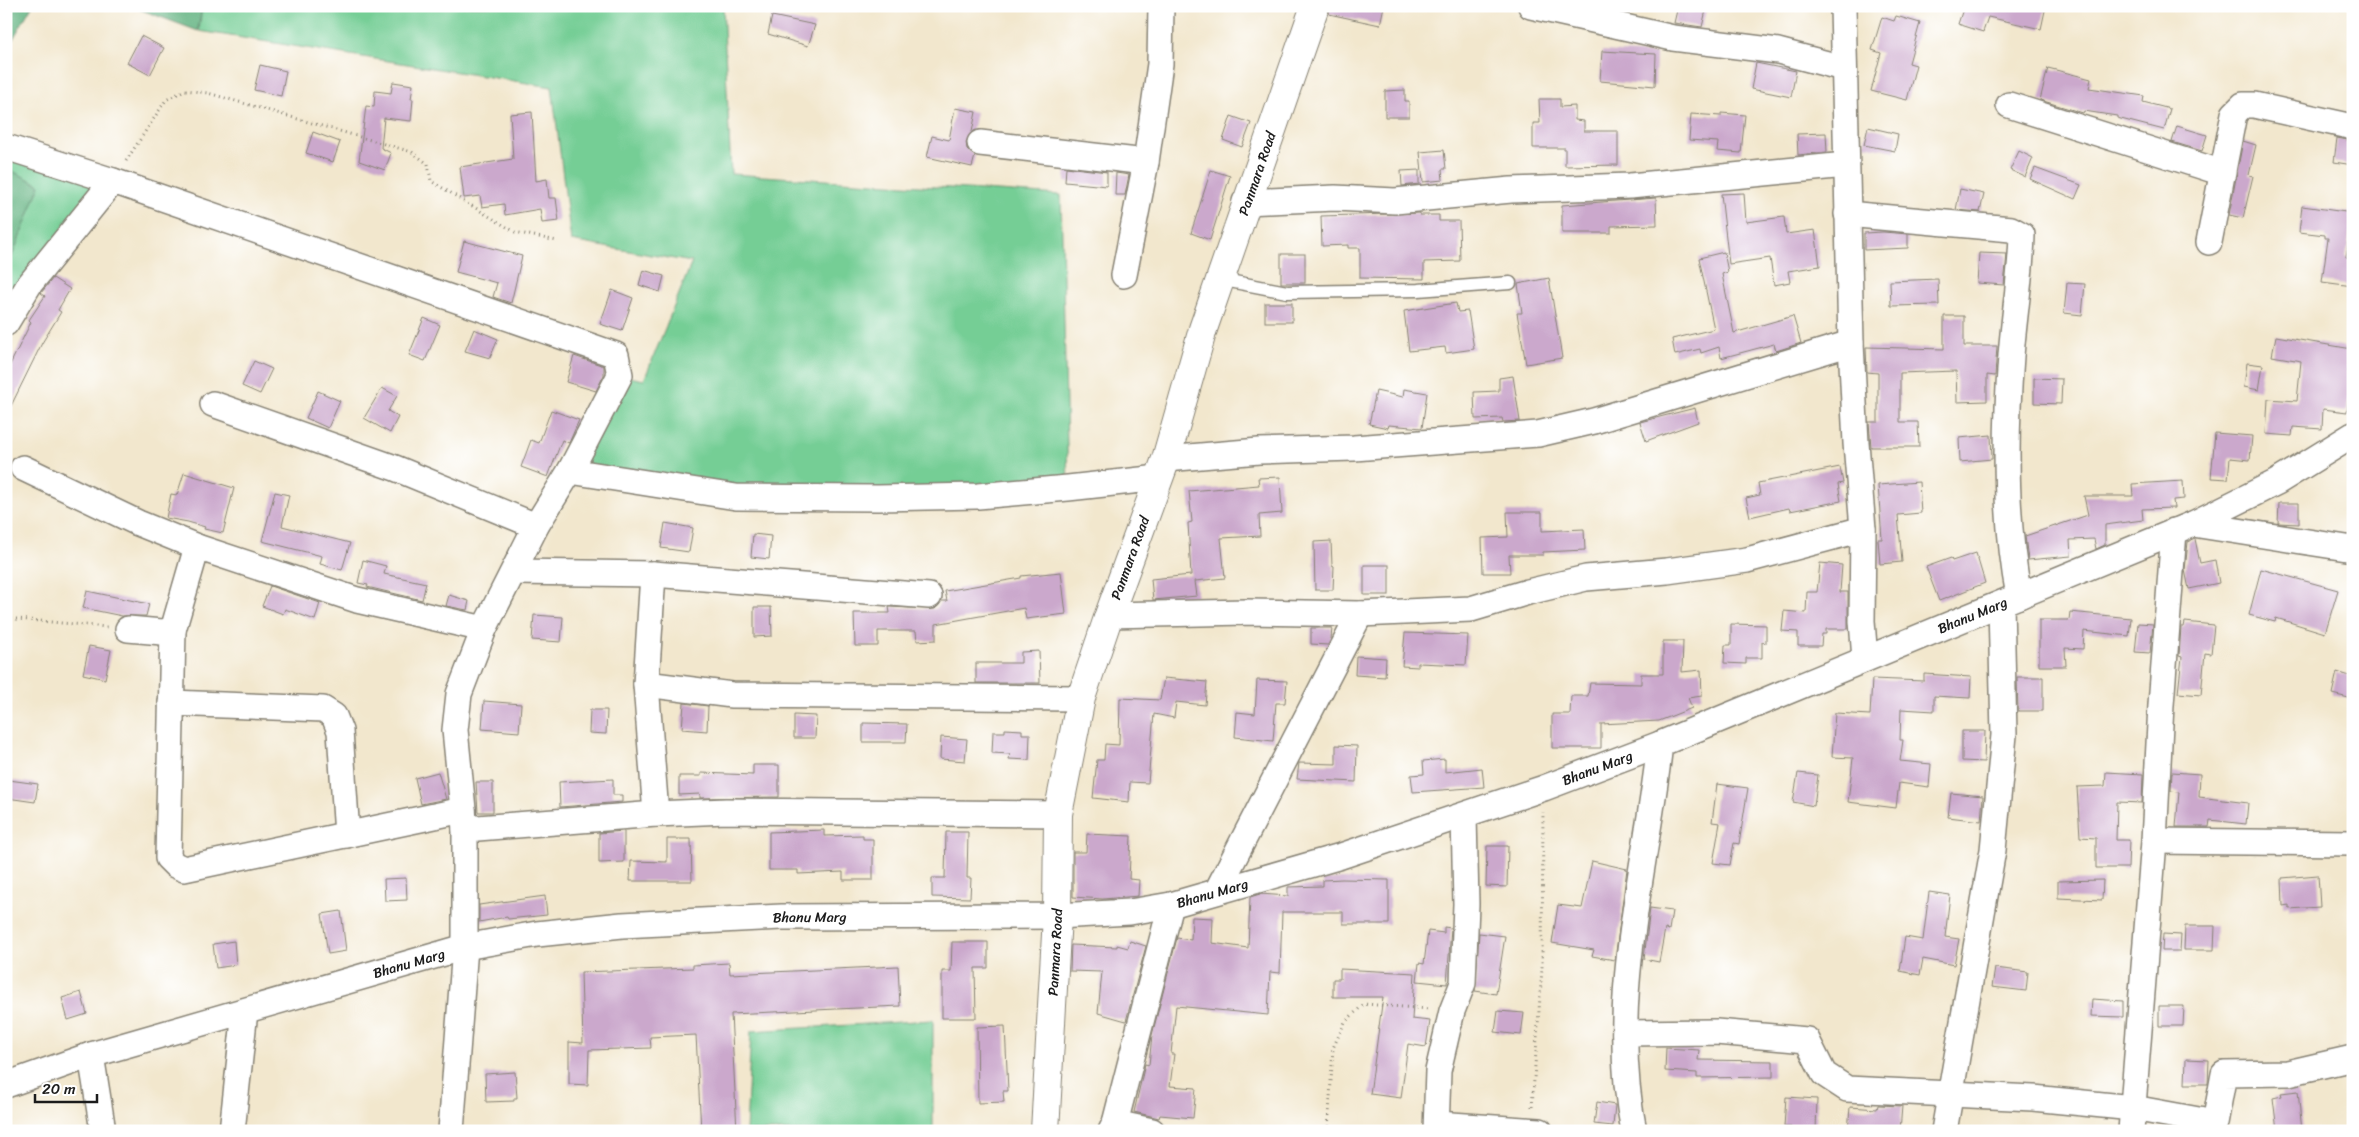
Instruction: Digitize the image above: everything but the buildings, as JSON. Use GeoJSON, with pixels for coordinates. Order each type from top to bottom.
{"type":"FeatureCollection","features":[{"type":"Feature","properties":{"kind":"street"},"geometry":{"type":"LineString","coordinates":[[1124,275],[1146,162],[1160,64],[1160,6]]}},
{"type":"Feature","properties":{"kind":"street","name":"Panmara Road"},"geometry":{"type":"LineString","coordinates":[[1045,1131],[1056,916],[1058,814],[1081,698],[1163,468],[1219,279],[1245,202],[1275,126],[1315,6]]}},
{"type":"Feature","properties":{"kind":"street"},"geometry":{"type":"LineString","coordinates":[[1531,6],[1673,38],[1778,51],[1843,68]]}},
{"type":"Feature","properties":{"kind":"street"},"geometry":{"type":"LineString","coordinates":[[1843,6],[1851,343],[1863,529],[1862,621],[1865,659]]}},
{"type":"Feature","properties":{"kind":"street"},"geometry":{"type":"LineString","coordinates":[[2009,105],[2223,173]]}},
{"type":"Feature","properties":{"kind":"street"},"geometry":{"type":"LineString","coordinates":[[2209,242],[2234,114],[2242,105],[2254,105],[2353,127]]}},
{"type":"Feature","properties":{"kind":"street"},"geometry":{"type":"LineString","coordinates":[[980,143],[1146,162]]}},
{"type":"Feature","properties":{"kind":"street"},"geometry":{"type":"LineString","coordinates":[[6,147],[114,181],[616,355],[620,375],[570,471],[536,526],[484,629],[459,694],[456,730],[464,820],[465,947],[451,1131]]}},
{"type":"Feature","properties":{"kind":"street"},"geometry":{"type":"LineString","coordinates":[[1245,202],[1334,198],[1395,201],[1511,190],[1630,186],[1846,165]]}},
{"type":"Feature","properties":{"kind":"street"},"geometry":{"type":"LineString","coordinates":[[6,323],[29,285],[114,181]]}},
{"type":"Feature","properties":{"kind":"street"},"geometry":{"type":"LineString","coordinates":[[1847,214],[2011,229],[2022,235],[2010,357],[2007,441],[2008,500],[2015,574],[2010,600],[2004,735],[1993,850],[1944,1131]]}},
{"type":"Feature","properties":{"kind":"street"},"geometry":{"type":"LineString","coordinates":[[570,471],[736,497],[878,498],[978,496],[1163,468],[1259,451],[1354,448],[1538,434],[1594,421],[1851,343]]}},
{"type":"Feature","properties":{"kind":"street"},"geometry":{"type":"LineString","coordinates":[[213,404],[395,468],[536,526]]}},
{"type":"Feature","properties":{"kind":"street","name":"Bhanu Marg"},"geometry":{"type":"LineString","coordinates":[[6,1085],[91,1055],[465,947],[537,934],[640,924],[782,917],[1056,916],[1130,912],[1171,905],[1342,856],[1464,816],[1660,744],[2183,528],[2277,482],[2353,435]]}},
{"type":"Feature","properties":{"kind":"street"},"geometry":{"type":"LineString","coordinates":[[23,468],[138,524],[197,547],[357,600],[484,629]]}},
{"type":"Feature","properties":{"kind":"street"},"geometry":{"type":"LineString","coordinates":[[2132,1119],[2154,841],[2161,705],[2183,528],[2353,549]]}},
{"type":"Feature","properties":{"kind":"street"},"geometry":{"type":"LineString","coordinates":[[1109,615],[1246,612],[1360,614],[1471,609],[1528,592],[1586,578],[1667,571],[1747,560],[1863,529]]}},
{"type":"Feature","properties":{"kind":"street"},"geometry":{"type":"LineString","coordinates":[[197,547],[173,630],[168,858],[175,865],[184,869],[347,835],[464,820],[726,811],[1058,814]]}},
{"type":"Feature","properties":{"kind":"street"},"geometry":{"type":"LineString","coordinates":[[514,572],[653,574],[929,596]]}},
{"type":"Feature","properties":{"kind":"street"},"geometry":{"type":"LineString","coordinates":[[653,574],[646,684],[656,814]]}},
{"type":"Feature","properties":{"kind":"street"},"geometry":{"type":"LineString","coordinates":[[1217,891],[1360,614]]}},
{"type":"Feature","properties":{"kind":"street"},"geometry":{"type":"LineString","coordinates":[[128,629],[162,632],[173,630]]}},
{"type":"Feature","properties":{"kind":"street"},"geometry":{"type":"LineString","coordinates":[[646,684],[732,694],[1081,698]]}},
{"type":"Feature","properties":{"kind":"street"},"geometry":{"type":"LineString","coordinates":[[171,703],[323,709],[334,716],[340,730],[347,835]]}},
{"type":"Feature","properties":{"kind":"street"},"geometry":{"type":"LineString","coordinates":[[1634,1131],[1627,1095],[1625,1033],[1627,967],[1660,744]]}},
{"type":"Feature","properties":{"kind":"street"},"geometry":{"type":"LineString","coordinates":[[1464,816],[1466,904],[1463,983],[1452,1011],[1438,1071],[1436,1127],[1535,1130]]}},
{"type":"Feature","properties":{"kind":"street"},"geometry":{"type":"LineString","coordinates":[[2154,841],[2353,843]]}},
{"type":"Feature","properties":{"kind":"street"},"geometry":{"type":"LineString","coordinates":[[1152,1131],[1113,1127],[1171,905]]}},
{"type":"Feature","properties":{"kind":"street"},"geometry":{"type":"LineString","coordinates":[[232,1131],[245,1011]]}},
{"type":"Feature","properties":{"kind":"street"},"geometry":{"type":"LineString","coordinates":[[1625,1033],[1716,1032],[1807,1040],[1824,1074],[1847,1089],[2033,1098],[2132,1119],[2214,1123],[2224,1074],[2288,1073],[2353,1058]]}},
{"type":"Feature","properties":{"kind":"street"},"geometry":{"type":"LineString","coordinates":[[91,1055],[103,1131]]}},
{"type":"Feature","properties":{"kind":"lane"},"geometry":{"type":"LineString","coordinates":[[1219,279],[1287,292],[1418,290],[1510,283]]}},
{"type":"Feature","properties":{"kind":"path"},"geometry":{"type":"LineString","coordinates":[[114,181],[166,100],[184,90],[208,93],[412,152],[428,164],[431,181],[515,232],[557,241]]}},
{"type":"Feature","properties":{"kind":"path"},"geometry":{"type":"LineString","coordinates":[[6,618],[128,629]]}},
{"type":"Feature","properties":{"kind":"path"},"geometry":{"type":"LineString","coordinates":[[1535,1130],[1542,969],[1544,788]]}},
{"type":"Feature","properties":{"kind":"path"},"geometry":{"type":"LineString","coordinates":[[1328,1131],[1333,1048],[1345,1022],[1364,1004],[1452,1011]]}},
{"type":"Feature","properties":{"kind":"green space"},"geometry":{"type":"Polygon","coordinates":[[[6,6],[32,6],[6,51],[6,6]]]}},
{"type":"Feature","properties":{"kind":"green space"},"geometry":{"type":"Polygon","coordinates":[[[131,6],[202,6],[198,31],[131,6]]]}},
{"type":"Feature","properties":{"kind":"green space"},"geometry":{"type":"Polygon","coordinates":[[[202,6],[723,6],[731,174],[1061,195],[1068,488],[878,498],[570,471],[620,375],[644,380],[692,262],[571,241],[552,87],[199,31],[202,6]]]}},
{"type":"Feature","properties":{"kind":"green space"},"geometry":{"type":"Polygon","coordinates":[[[6,147],[113,181],[6,323],[6,272],[40,185],[6,168],[6,147]]]}},
{"type":"Feature","properties":{"kind":"green space"},"geometry":{"type":"Polygon","coordinates":[[[6,168],[40,185],[6,272],[6,168]]]}},
{"type":"Feature","properties":{"kind":"green space"},"geometry":{"type":"Polygon","coordinates":[[[933,1020],[933,1131],[746,1131],[751,1031],[933,1020]]]}}]}
